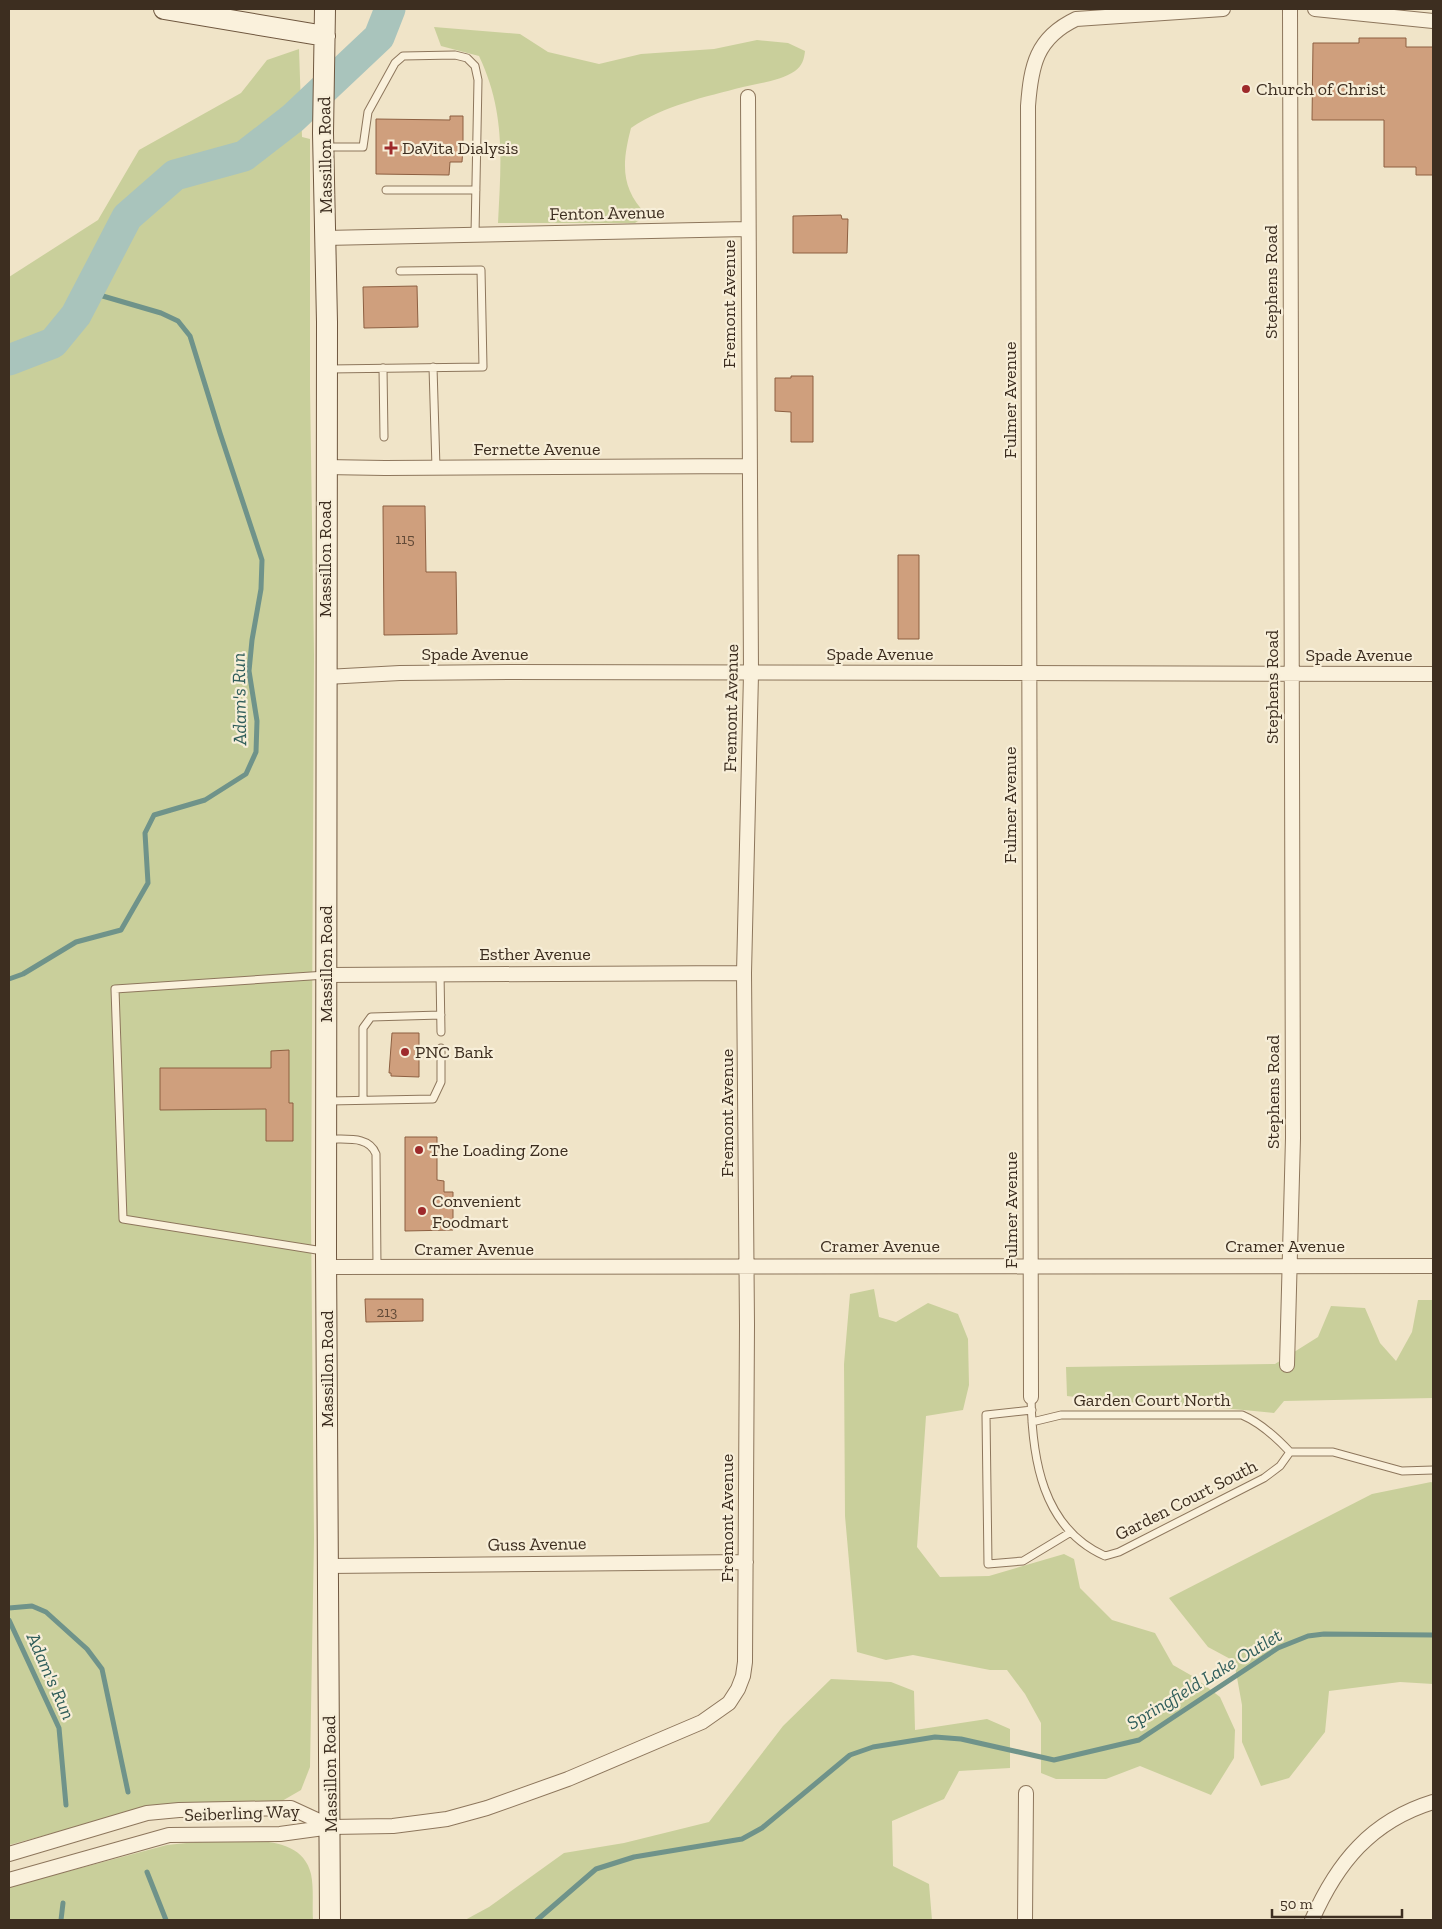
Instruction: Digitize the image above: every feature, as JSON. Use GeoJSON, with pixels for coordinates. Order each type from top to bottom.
{"type":"FeatureCollection","features":[{"type":"Feature","properties":{"kind":"street"},"geometry":{"type":"LineString","coordinates":[[164,9],[325,36]]}},
{"type":"Feature","properties":{"kind":"street","name":"Massillon Road"},"geometry":{"type":"LineString","coordinates":[[324,9],[326,1259],[331,1827],[330,1920]]}},
{"type":"Feature","properties":{"kind":"street","name":"Fulmer Avenue"},"geometry":{"type":"LineString","coordinates":[[1032,1403],[1030,1265],[1028,106],[1033,64],[1044,43],[1063,25],[1082,18],[1223,9]]}},
{"type":"Feature","properties":{"kind":"street","name":"Stephens Road"},"geometry":{"type":"LineString","coordinates":[[1287,1365],[1293,1138],[1290,9]]}},
{"type":"Feature","properties":{"kind":"street"},"geometry":{"type":"LineString","coordinates":[[1315,9],[1433,21]]}},
{"type":"Feature","properties":{"kind":"street","name":"Fremont Avenue"},"geometry":{"type":"LineString","coordinates":[[331,1827],[420,1824],[487,1808],[568,1779],[716,1715],[729,1703],[743,1676],[746,1562],[747,1118],[744,973],[751,674],[747,229],[748,97]]}},
{"type":"Feature","properties":{"kind":"street","name":"Fenton Avenue"},"geometry":{"type":"LineString","coordinates":[[325,238],[747,229]]}},
{"type":"Feature","properties":{"kind":"street","name":"Fernette Avenue"},"geometry":{"type":"LineString","coordinates":[[325,467],[749,466]]}},
{"type":"Feature","properties":{"kind":"street","name":"Spade Avenue"},"geometry":{"type":"LineString","coordinates":[[326,677],[400,673],[1433,674]]}},
{"type":"Feature","properties":{"kind":"street","name":"Esther Avenue"},"geometry":{"type":"LineString","coordinates":[[326,975],[744,973]]}},
{"type":"Feature","properties":{"kind":"street","name":"Cramer Avenue"},"geometry":{"type":"LineString","coordinates":[[326,1259],[377,1268],[746,1265],[1433,1266]]}},
{"type":"Feature","properties":{"kind":"street","name":"Guss Avenue"},"geometry":{"type":"LineString","coordinates":[[328,1566],[746,1562]]}},
{"type":"Feature","properties":{"kind":"street"},"geometry":{"type":"LineString","coordinates":[[1025,1920],[1026,1793]]}},
{"type":"Feature","properties":{"kind":"street"},"geometry":{"type":"LineString","coordinates":[[1312,1920],[1325,1891],[1356,1847],[1397,1817],[1433,1802]]}},
{"type":"Feature","properties":{"kind":"street","name":"Seiberling Way"},"geometry":{"type":"LineString","coordinates":[[9,1854],[146,1813],[179,1810],[290,1808],[331,1827]]}},
{"type":"Feature","properties":{"kind":"street","name":"Seiberling Way"},"geometry":{"type":"LineString","coordinates":[[9,1880],[169,1835],[280,1834],[331,1827]]}},
{"type":"Feature","properties":{"kind":"lane"},"geometry":{"type":"LineString","coordinates":[[324,140],[363,146],[368,112],[395,63],[403,56],[454,55],[467,58],[475,66],[478,80],[476,190],[471,234]]}},
{"type":"Feature","properties":{"kind":"lane"},"geometry":{"type":"LineString","coordinates":[[386,190],[476,190]]}},
{"type":"Feature","properties":{"kind":"lane"},"geometry":{"type":"LineString","coordinates":[[326,369],[483,366],[481,270],[400,271]]}},
{"type":"Feature","properties":{"kind":"lane"},"geometry":{"type":"LineString","coordinates":[[433,367],[436,468]]}},
{"type":"Feature","properties":{"kind":"lane"},"geometry":{"type":"LineString","coordinates":[[383,368],[384,437]]}},
{"type":"Feature","properties":{"kind":"lane"},"geometry":{"type":"LineString","coordinates":[[440,973],[441,1032]]}},
{"type":"Feature","properties":{"kind":"lane"},"geometry":{"type":"LineString","coordinates":[[326,975],[115,989],[124,1219],[326,1259]]}},
{"type":"Feature","properties":{"kind":"lane"},"geometry":{"type":"LineString","coordinates":[[363,1100],[363,1028],[371,1017],[441,1015]]}},
{"type":"Feature","properties":{"kind":"lane"},"geometry":{"type":"LineString","coordinates":[[326,1101],[433,1099],[441,1082],[442,1048]]}},
{"type":"Feature","properties":{"kind":"lane"},"geometry":{"type":"LineString","coordinates":[[326,1139],[364,1141],[373,1146],[376,1154],[377,1268]]}},
{"type":"Feature","properties":{"kind":"lane"},"geometry":{"type":"LineString","coordinates":[[1032,1403],[986,1415],[988,1564],[1023,1560],[1071,1532]]}},
{"type":"Feature","properties":{"kind":"lane","name":"Fulmer Avenue"},"geometry":{"type":"LineString","coordinates":[[1032,1403],[1032,1422],[1038,1470],[1052,1505],[1071,1532],[1092,1551]]}},
{"type":"Feature","properties":{"kind":"lane","name":"Garden Court North"},"geometry":{"type":"LineString","coordinates":[[1032,1422],[1061,1415],[1242,1415],[1273,1434],[1290,1452]]}},
{"type":"Feature","properties":{"kind":"lane"},"geometry":{"type":"LineString","coordinates":[[1290,1452],[1333,1452],[1402,1471],[1433,1470]]}},
{"type":"Feature","properties":{"kind":"lane","name":"Garden Court South"},"geometry":{"type":"LineString","coordinates":[[1092,1551],[1105,1556],[1119,1552],[1264,1478],[1280,1466],[1290,1452]]}},
{"type":"Feature","properties":{"kind":"green space"},"geometry":{"type":"Polygon","coordinates":[[[434,27],[520,34],[548,52],[599,64],[641,54],[714,49],[757,40],[788,43],[805,51],[799,67],[783,77],[714,94],[671,108],[631,128],[626,153],[626,175],[632,195],[647,215],[635,223],[498,223],[500,138],[498,118],[488,77],[479,56],[441,46],[434,27]]]}},
{"type":"Feature","properties":{"kind":"green space"},"geometry":{"type":"Polygon","coordinates":[[[299,49],[302,137],[310,139],[310,387],[314,655],[311,1218],[314,1539],[310,1767],[301,1790],[282,1801],[232,1801],[116,1816],[9,1845],[9,277],[98,220],[139,150],[241,93],[267,60],[299,49]]]}},
{"type":"Feature","properties":{"kind":"green space"},"geometry":{"type":"Polygon","coordinates":[[[874,1289],[879,1317],[896,1322],[928,1303],[958,1314],[968,1339],[969,1385],[963,1410],[926,1416],[917,1547],[940,1577],[989,1576],[1064,1554],[1074,1559],[1080,1588],[1112,1620],[1155,1633],[1173,1665],[1194,1677],[1220,1697],[1235,1730],[1234,1758],[1211,1795],[1140,1766],[1106,1779],[1056,1779],[1041,1773],[1041,1723],[1025,1694],[1007,1670],[990,1670],[913,1655],[886,1660],[857,1652],[845,1516],[844,1364],[850,1294],[874,1289]]]}},
{"type":"Feature","properties":{"kind":"green space"},"geometry":{"type":"Polygon","coordinates":[[[1418,1300],[1433,1300],[1433,1398],[1284,1401],[1274,1413],[1067,1396],[1066,1367],[1275,1364],[1318,1337],[1331,1306],[1365,1308],[1380,1343],[1396,1361],[1412,1332],[1418,1300]]]}},
{"type":"Feature","properties":{"kind":"green space"},"geometry":{"type":"Polygon","coordinates":[[[1433,1483],[1433,1684],[1400,1682],[1329,1691],[1325,1732],[1289,1778],[1261,1786],[1242,1742],[1242,1705],[1234,1661],[1208,1647],[1169,1598],[1372,1494],[1433,1483]]]}},
{"type":"Feature","properties":{"kind":"green space"},"geometry":{"type":"Polygon","coordinates":[[[831,1679],[891,1682],[914,1691],[915,1730],[987,1719],[1010,1729],[1010,1768],[959,1771],[944,1799],[892,1821],[893,1866],[929,1884],[932,1920],[465,1920],[489,1907],[564,1853],[624,1843],[709,1822],[783,1726],[831,1679]]]}},
{"type":"Feature","properties":{"kind":"green space"},"geometry":{"type":"Polygon","coordinates":[[[263,1841],[279,1844],[294,1850],[305,1860],[311,1874],[313,1920],[9,1920],[9,1887],[167,1845],[196,1842],[263,1841]]]}},
{"type":"Feature","properties":{"kind":"building"},"geometry":{"type":"Polygon","coordinates":[[[1359,38],[1406,38],[1406,47],[1433,47],[1433,175],[1416,175],[1416,167],[1384,167],[1384,120],[1312,120],[1313,43],[1359,43],[1359,38]]]}},
{"type":"Feature","properties":{"kind":"building"},"geometry":{"type":"Polygon","coordinates":[[[450,116],[463,116],[463,148],[462,162],[450,162],[449,175],[376,174],[376,119],[450,120],[450,116]]]}},
{"type":"Feature","properties":{"kind":"building"},"geometry":{"type":"Polygon","coordinates":[[[841,215],[842,219],[848,219],[847,253],[793,253],[793,216],[841,215]]]}},
{"type":"Feature","properties":{"kind":"building"},"geometry":{"type":"Polygon","coordinates":[[[417,286],[418,327],[364,328],[363,287],[417,286]]]}},
{"type":"Feature","properties":{"kind":"building"},"geometry":{"type":"Polygon","coordinates":[[[791,376],[813,376],[813,442],[791,442],[791,412],[775,411],[775,378],[791,378],[791,376]]]}},
{"type":"Feature","properties":{"kind":"building"},"geometry":{"type":"Polygon","coordinates":[[[383,506],[425,506],[426,572],[456,572],[457,634],[384,635],[383,506]]]}},
{"type":"Feature","properties":{"kind":"building"},"geometry":{"type":"Polygon","coordinates":[[[898,555],[919,555],[919,639],[898,639],[898,555]]]}},
{"type":"Feature","properties":{"kind":"building"},"geometry":{"type":"Polygon","coordinates":[[[392,1033],[419,1033],[419,1077],[391,1076],[391,1073],[389,1073],[392,1033]]]}},
{"type":"Feature","properties":{"kind":"building"},"geometry":{"type":"Polygon","coordinates":[[[289,1050],[289,1103],[293,1103],[293,1141],[266,1141],[266,1109],[160,1110],[160,1068],[271,1068],[271,1051],[289,1050]]]}},
{"type":"Feature","properties":{"kind":"building"},"geometry":{"type":"Polygon","coordinates":[[[405,1137],[437,1137],[437,1180],[444,1181],[444,1192],[453,1192],[453,1230],[405,1231],[405,1137]]]}},
{"type":"Feature","properties":{"kind":"building"},"geometry":{"type":"Polygon","coordinates":[[[365,1299],[423,1299],[423,1321],[366,1322],[365,1299]]]}},
{"type":"Feature","properties":{"kind":"waterway"},"geometry":{"type":"LineString","coordinates":[[9,360],[53,343],[76,315],[127,217],[175,175],[244,156],[293,118],[379,37],[390,9]]}},
{"type":"Feature","properties":{"kind":"waterway","name":"Adam's Run"},"geometry":{"type":"LineString","coordinates":[[9,979],[23,974],[76,942],[121,930],[148,883],[145,833],[154,815],[205,800],[246,774],[256,752],[257,721],[249,671],[252,640],[261,589],[262,560],[190,336],[178,321],[161,313],[89,292]]}},
{"type":"Feature","properties":{"kind":"waterway","name":"Springfield Lake Outlet"},"geometry":{"type":"LineString","coordinates":[[9,1608],[32,1606],[46,1612],[87,1649],[102,1669],[128,1792]]}},
{"type":"Feature","properties":{"kind":"waterway","name":"Adam's Run"},"geometry":{"type":"LineString","coordinates":[[9,1620],[59,1728],[66,1805]]}},
{"type":"Feature","properties":{"kind":"waterway","name":"Springfield Lake Outlet"},"geometry":{"type":"LineString","coordinates":[[537,1920],[596,1869],[634,1857],[742,1839],[762,1828],[850,1755],[873,1747],[935,1737],[961,1739],[1054,1760],[1139,1740],[1278,1648],[1308,1636],[1324,1634],[1433,1635]]}},
{"type":"Feature","properties":{"kind":"waterway","name":"Springfield Lake Outlet"},"geometry":{"type":"LineString","coordinates":[[147,1872],[166,1920]]}},
{"type":"Feature","properties":{"kind":"waterway","name":"Adam's Run"},"geometry":{"type":"LineString","coordinates":[[61,1920],[63,1903]]}},
{"type":"Feature","properties":{"kind":"place","name":"Church of Christ"},"geometry":{"type":"Point","coordinates":[1246,89]}},
{"type":"Feature","properties":{"kind":"place","name":"DaVita Dialysis"},"geometry":{"type":"Point","coordinates":[391,148]}},
{"type":"Feature","properties":{"kind":"place","name":"PNC Bank"},"geometry":{"type":"Point","coordinates":[405,1052]}},
{"type":"Feature","properties":{"kind":"place","name":"The Loading Zone"},"geometry":{"type":"Point","coordinates":[419,1150]}},
{"type":"Feature","properties":{"kind":"place","name":"Convenient Foodmart"},"geometry":{"type":"Point","coordinates":[422,1211]}}]}
